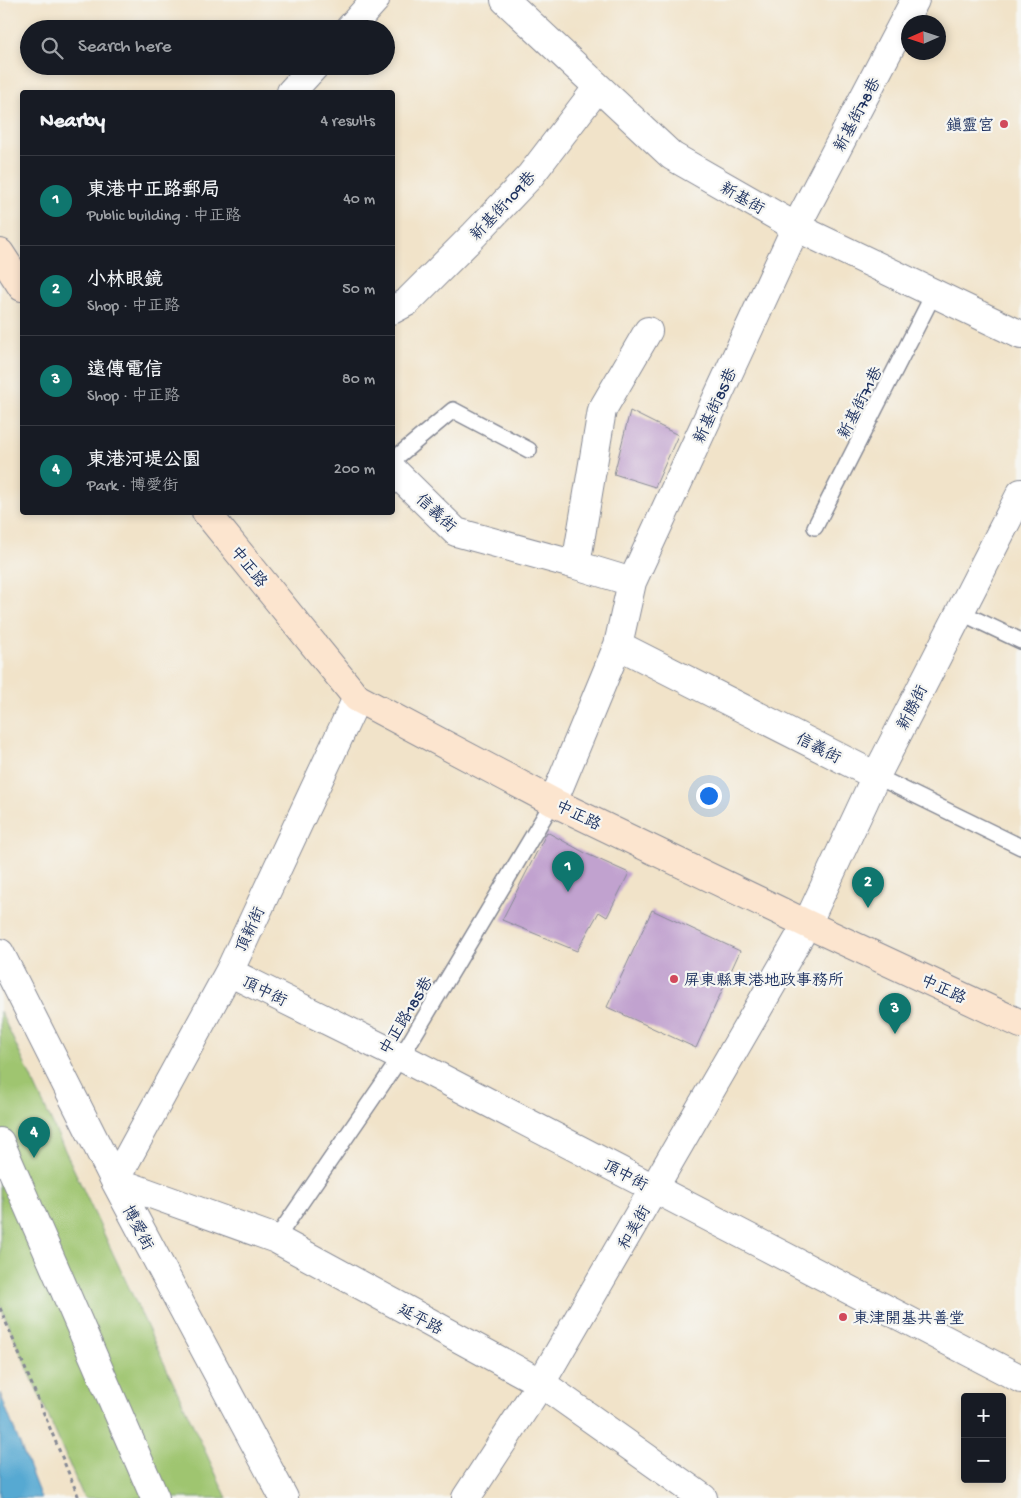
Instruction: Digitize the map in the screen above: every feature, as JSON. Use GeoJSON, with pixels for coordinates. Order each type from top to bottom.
{"type":"FeatureCollection","features":[{"type":"Feature","properties":{"kind":"main road"},"geometry":{"type":"LineString","coordinates":[[0,254],[20,284]]}},
{"type":"Feature","properties":{"kind":"main road","name":"中正路"},"geometry":{"type":"LineString","coordinates":[[208,515],[357,698],[553,802],[1021,1024]]}},
{"type":"Feature","properties":{"kind":"street"},"geometry":{"type":"LineString","coordinates":[[357,20],[375,0]]}},
{"type":"Feature","properties":{"kind":"street","name":"新基街"},"geometry":{"type":"LineString","coordinates":[[505,0],[672,156],[796,228],[1021,335]]}},
{"type":"Feature","properties":{"kind":"street","name":"新基街78巷"},"geometry":{"type":"LineString","coordinates":[[796,228],[915,0]]}},
{"type":"Feature","properties":{"kind":"street"},"geometry":{"type":"LineString","coordinates":[[293,90],[307,75]]}},
{"type":"Feature","properties":{"kind":"street","name":"新基街109巷"},"geometry":{"type":"LineString","coordinates":[[395,308],[407,302],[530,176],[598,87]]}},
{"type":"Feature","properties":{"kind":"street","name":"新基街85巷"},"geometry":{"type":"LineString","coordinates":[[553,802],[618,645],[632,582],[796,228]]}},
{"type":"Feature","properties":{"kind":"street"},"geometry":{"type":"LineString","coordinates":[[632,582],[576,565],[602,410],[648,331]]}},
{"type":"Feature","properties":{"kind":"street","name":"信義街"},"geometry":{"type":"LineString","coordinates":[[395,472],[456,532],[576,565]]}},
{"type":"Feature","properties":{"kind":"street","name":"新勝街"},"geometry":{"type":"LineString","coordinates":[[807,924],[876,776],[1021,493]]}},
{"type":"Feature","properties":{"kind":"street","name":"信義街"},"geometry":{"type":"LineString","coordinates":[[618,645],[876,776]]}},
{"type":"Feature","properties":{"kind":"street","name":"頂新街"},"geometry":{"type":"LineString","coordinates":[[115,1181],[229,972],[357,698]]}},
{"type":"Feature","properties":{"kind":"street","name":"和美街"},"geometry":{"type":"LineString","coordinates":[[466,1498],[541,1383],[655,1190],[807,924]]}},
{"type":"Feature","properties":{"kind":"street","name":"博愛街"},"geometry":{"type":"LineString","coordinates":[[0,953],[115,1181],[284,1498]]}},
{"type":"Feature","properties":{"kind":"street","name":"頂中街"},"geometry":{"type":"LineString","coordinates":[[229,972],[401,1057],[1021,1379]]}},
{"type":"Feature","properties":{"kind":"street"},"geometry":{"type":"LineString","coordinates":[[0,1142],[155,1498]]}},
{"type":"Feature","properties":{"kind":"street","name":"延平路"},"geometry":{"type":"LineString","coordinates":[[115,1181],[276,1239],[541,1383],[703,1498]]}},
{"type":"Feature","properties":{"kind":"lane","name":"新基街71巷"},"geometry":{"type":"LineString","coordinates":[[815,526],[934,293]]}},
{"type":"Feature","properties":{"kind":"lane"},"geometry":{"type":"LineString","coordinates":[[395,459],[453,410],[530,450]]}},
{"type":"Feature","properties":{"kind":"lane"},"geometry":{"type":"LineString","coordinates":[[960,612],[1021,640]]}},
{"type":"Feature","properties":{"kind":"lane","name":"信義街"},"geometry":{"type":"LineString","coordinates":[[876,776],[1021,847]]}},
{"type":"Feature","properties":{"kind":"lane","name":"中正路185巷"},"geometry":{"type":"LineString","coordinates":[[276,1239],[401,1057],[553,802]]}},
{"type":"Feature","properties":{"kind":"path"},"geometry":{"type":"LineString","coordinates":[[0,1308],[79,1498]]}},
{"type":"Feature","properties":{"kind":"green space"},"geometry":{"type":"Polygon","coordinates":[[[0,1011],[227,1498],[84,1498],[0,1305],[0,1011]]]}},
{"type":"Feature","properties":{"kind":"water"},"geometry":{"type":"Polygon","coordinates":[[[0,1393],[41,1498],[0,1498],[0,1393]]]}},
{"type":"Feature","properties":{"kind":"building"},"geometry":{"type":"Polygon","coordinates":[[[630,411],[678,435],[655,487],[614,474],[630,411]]]}},
{"type":"Feature","properties":{"kind":"building"},"geometry":{"type":"Polygon","coordinates":[[[547,832],[587,854],[629,873],[607,917],[599,912],[577,951],[502,920],[547,832]]]}},
{"type":"Feature","properties":{"kind":"building","name":"屏東縣東港地政事務所"},"geometry":{"type":"Polygon","coordinates":[[[652,910],[740,951],[696,1048],[607,1007],[652,910]]]}},
{"type":"Feature","properties":{"kind":"place","name":"鎮靈宮"},"geometry":{"type":"Point","coordinates":[1004,124]}},
{"type":"Feature","properties":{"kind":"place","name":"東港中正路郵局"},"geometry":{"type":"Point","coordinates":[568,892]}},
{"type":"Feature","properties":{"kind":"place","name":"小林眼鏡"},"geometry":{"type":"Point","coordinates":[868,908]}},
{"type":"Feature","properties":{"kind":"place","name":"屏東縣東港地政事務所"},"geometry":{"type":"Point","coordinates":[674,979]}},
{"type":"Feature","properties":{"kind":"place","name":"遠傳電信"},"geometry":{"type":"Point","coordinates":[895,1034]}},
{"type":"Feature","properties":{"kind":"place","name":"東港河堤公園"},"geometry":{"type":"Point","coordinates":[34,1158]}},
{"type":"Feature","properties":{"kind":"place","name":"東津開基共善堂"},"geometry":{"type":"Point","coordinates":[843,1317]}}]}
